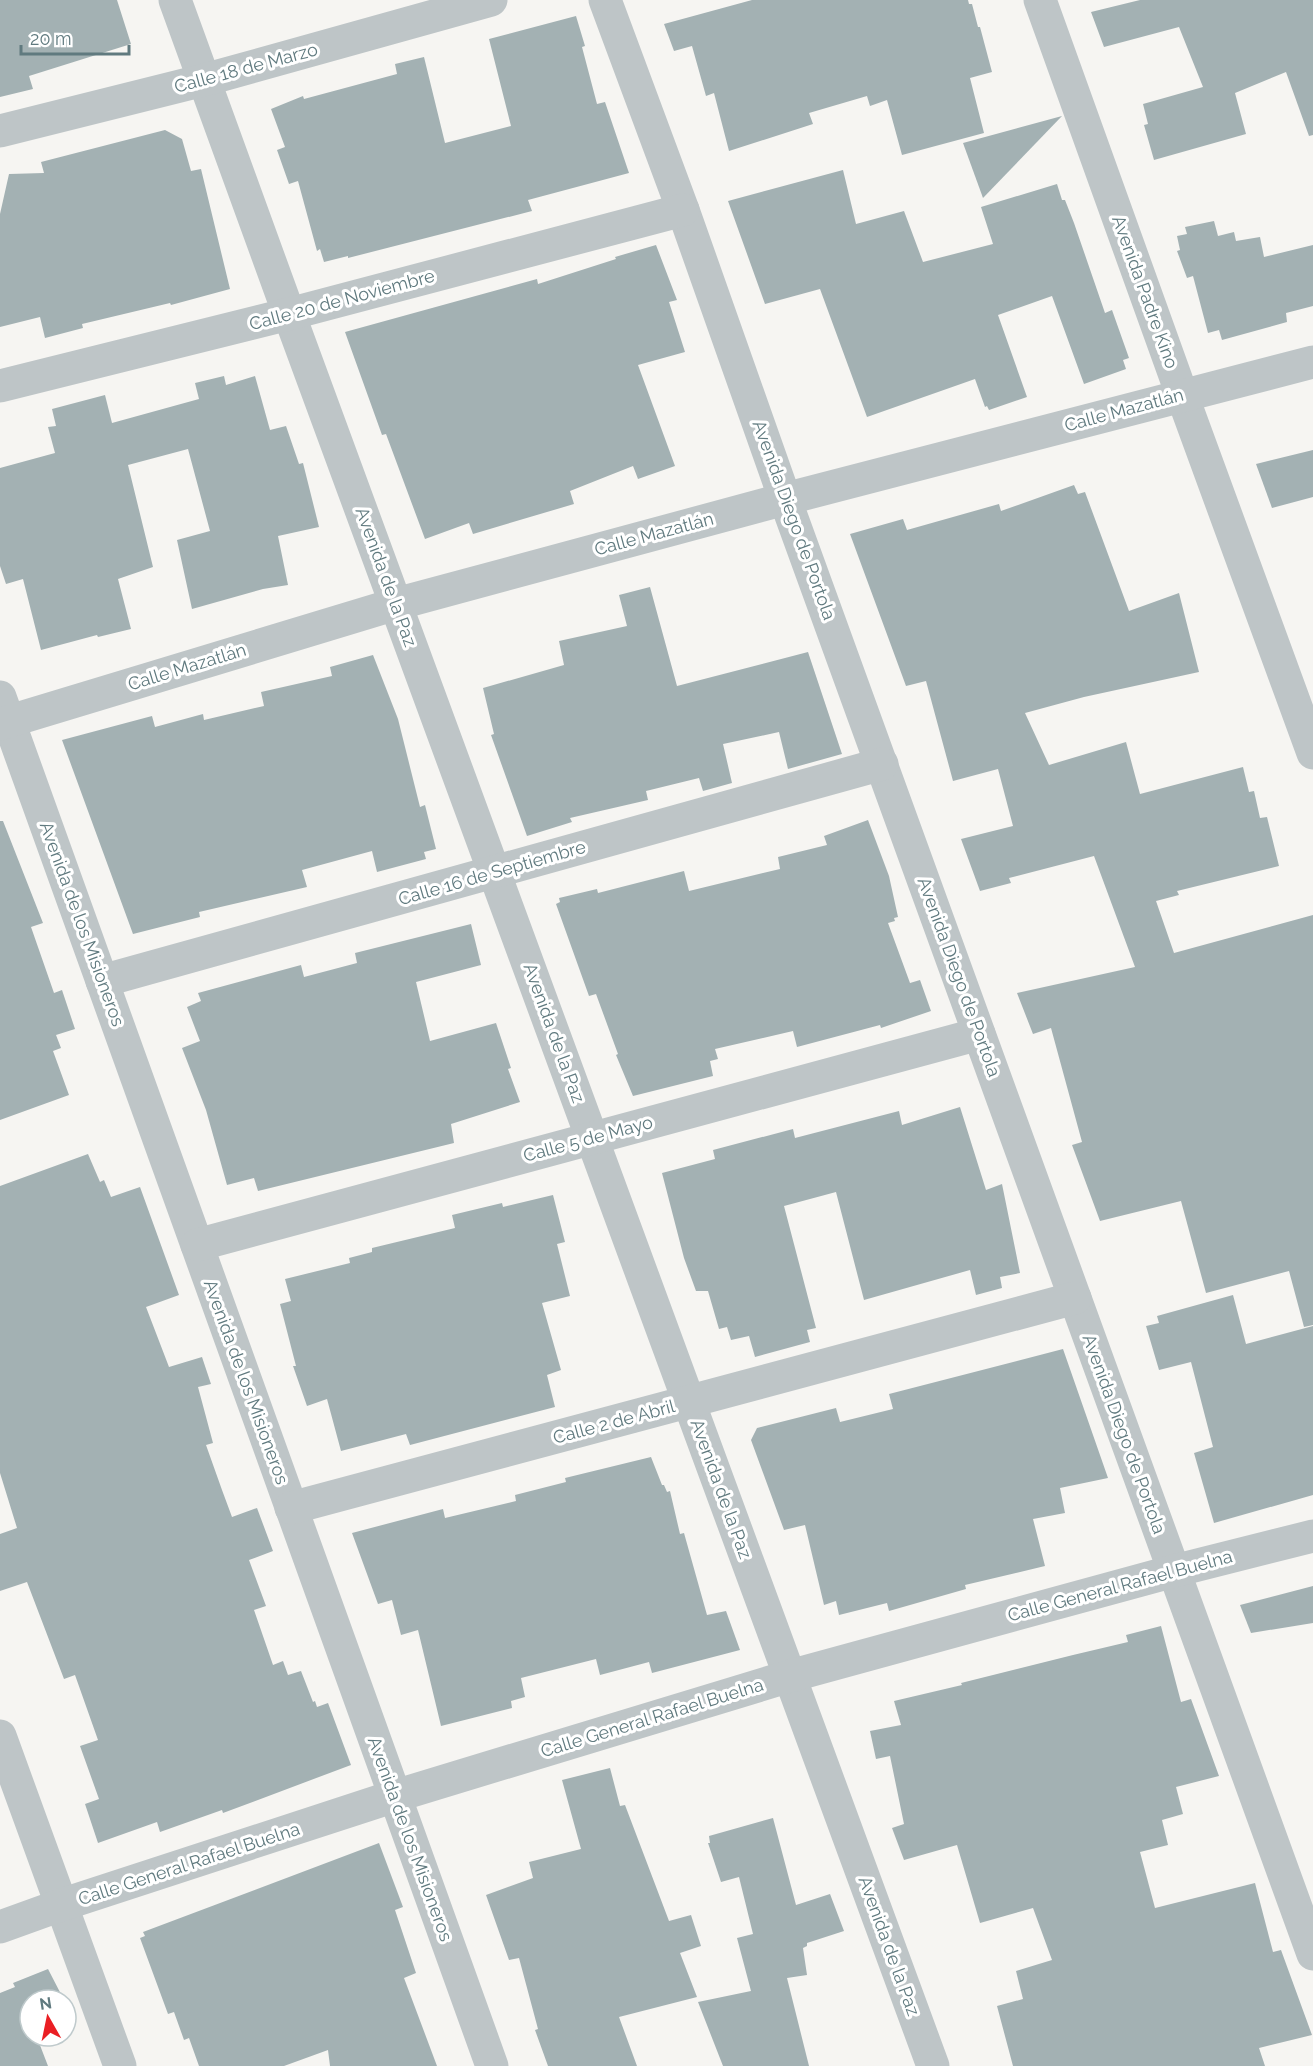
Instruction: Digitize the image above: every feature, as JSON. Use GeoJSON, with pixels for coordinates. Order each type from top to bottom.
{"type":"FeatureCollection","features":[{"type":"Feature","properties":{"kind":"street","name":"Avenida de la Paz"},"geometry":{"type":"LineString","coordinates":[[176,0],[289,314],[933,2066]]}},
{"type":"Feature","properties":{"kind":"street","name":"Calle 18 de Marzo"},"geometry":{"type":"LineString","coordinates":[[0,131],[204,80],[491,0]]}},
{"type":"Feature","properties":{"kind":"street","name":"Avenida Diego de Portola"},"geometry":{"type":"LineString","coordinates":[[605,0],[1313,1954]]}},
{"type":"Feature","properties":{"kind":"street","name":"Avenida Padre Kino"},"geometry":{"type":"LineString","coordinates":[[1040,0],[1313,753]]}},
{"type":"Feature","properties":{"kind":"street","name":"Calle 20 de Noviembre"},"geometry":{"type":"LineString","coordinates":[[0,386],[289,314],[683,210]]}},
{"type":"Feature","properties":{"kind":"street","name":"Calle Mazatlán"},"geometry":{"type":"LineString","coordinates":[[3,714],[396,604],[785,499],[1313,362]]}},
{"type":"Feature","properties":{"kind":"street","name":"Avenida de los Misioneros"},"geometry":{"type":"LineString","coordinates":[[3,714],[102,981],[492,2066]]}},
{"type":"Feature","properties":{"kind":"street","name":"Calle 16 de Septiembre"},"geometry":{"type":"LineString","coordinates":[[102,981],[882,764]]}},
{"type":"Feature","properties":{"kind":"street","name":"Calle 5 de Mayo"},"geometry":{"type":"LineString","coordinates":[[197,1245],[979,1034]]}},
{"type":"Feature","properties":{"kind":"street","name":"Calle 2 de Abril"},"geometry":{"type":"LineString","coordinates":[[291,1508],[1075,1298]]}},
{"type":"Feature","properties":{"kind":"street","name":"Calle General Rafael Buelna"},"geometry":{"type":"LineString","coordinates":[[0,1927],[395,1796],[790,1676],[1174,1571],[1313,1536]]}},
{"type":"Feature","properties":{"kind":"street"},"geometry":{"type":"LineString","coordinates":[[0,1736],[120,2066]]}},
{"type":"Feature","properties":{"kind":"building"},"geometry":{"type":"Polygon","coordinates":[[[0,0],[117,0],[131,44],[29,76],[33,89],[0,97],[0,0]]]}},
{"type":"Feature","properties":{"kind":"building"},"geometry":{"type":"Polygon","coordinates":[[[752,0],[968,0],[969,4],[972,4],[978,27],[980,27],[992,72],[970,78],[984,133],[902,155],[887,100],[870,106],[867,96],[809,113],[813,124],[729,151],[714,93],[706,96],[692,46],[674,51],[664,24],[752,0]]]}},
{"type":"Feature","properties":{"kind":"building"},"geometry":{"type":"Polygon","coordinates":[[[1140,0],[1313,0],[1313,135],[1309,136],[1286,72],[1235,93],[1246,134],[1154,160],[1144,125],[1148,124],[1143,104],[1203,87],[1179,27],[1104,47],[1091,12],[1140,0]]]}},
{"type":"Feature","properties":{"kind":"building"},"geometry":{"type":"Polygon","coordinates":[[[576,16],[597,104],[605,102],[629,173],[528,200],[532,211],[348,258],[348,256],[324,262],[320,249],[317,251],[298,181],[289,184],[277,150],[285,147],[271,109],[303,96],[304,99],[397,74],[395,64],[424,57],[445,143],[511,126],[489,39],[576,16]]]}},
{"type":"Feature","properties":{"kind":"building"},"geometry":{"type":"Polygon","coordinates":[[[1062,116],[983,198],[963,143],[1062,116]]]}},
{"type":"Feature","properties":{"kind":"building"},"geometry":{"type":"Polygon","coordinates":[[[165,130],[182,139],[191,171],[201,169],[230,289],[171,305],[170,303],[82,324],[83,328],[45,338],[40,317],[0,327],[0,214],[9,174],[44,173],[41,162],[165,130]]]}},
{"type":"Feature","properties":{"kind":"building"},"geometry":{"type":"Polygon","coordinates":[[[843,170],[856,224],[904,211],[923,262],[993,244],[981,207],[1057,184],[1062,200],[1065,200],[1074,223],[1105,313],[1112,310],[1129,358],[1123,360],[1126,369],[1084,384],[1052,296],[998,315],[1027,397],[989,410],[987,406],[985,407],[975,379],[867,417],[820,289],[765,304],[728,201],[843,170]]]}},
{"type":"Feature","properties":{"kind":"building"},"geometry":{"type":"Polygon","coordinates":[[[1214,221],[1218,236],[1234,232],[1236,241],[1260,237],[1264,257],[1313,245],[1313,306],[1286,313],[1287,322],[1222,340],[1219,330],[1208,333],[1193,276],[1187,278],[1177,251],[1180,250],[1177,236],[1187,234],[1185,227],[1214,221]]]}},
{"type":"Feature","properties":{"kind":"building"},"geometry":{"type":"Polygon","coordinates":[[[656,245],[677,300],[669,302],[685,352],[638,365],[675,466],[638,479],[633,466],[570,491],[574,504],[473,534],[469,523],[425,539],[386,434],[382,435],[345,332],[537,279],[538,284],[656,245]]]}},
{"type":"Feature","properties":{"kind":"building"},"geometry":{"type":"Polygon","coordinates":[[[224,376],[226,385],[255,376],[270,430],[286,426],[299,464],[303,463],[319,527],[278,536],[288,585],[263,589],[192,609],[177,540],[210,531],[188,449],[128,465],[153,567],[118,579],[131,629],[98,637],[97,635],[41,650],[23,579],[6,584],[0,566],[0,468],[55,453],[48,427],[56,426],[52,409],[105,395],[112,423],[199,399],[195,383],[224,376]]]}},
{"type":"Feature","properties":{"kind":"building"},"geometry":{"type":"Polygon","coordinates":[[[1313,450],[1313,497],[1272,508],[1256,464],[1313,450]]]}},
{"type":"Feature","properties":{"kind":"building"},"geometry":{"type":"Polygon","coordinates":[[[1074,485],[1078,494],[1085,492],[1129,611],[1179,593],[1199,672],[1084,697],[1025,713],[1049,765],[1126,742],[1140,794],[1243,767],[1249,792],[1254,791],[1260,818],[1267,817],[1279,866],[1177,891],[1179,895],[1156,901],[1174,953],[1313,915],[1313,1325],[1304,1327],[1289,1271],[1206,1293],[1181,1201],[1100,1221],[1072,1145],[1082,1142],[1051,1028],[1033,1034],[1017,993],[1135,967],[1094,856],[1009,878],[1011,883],[980,891],[961,839],[1013,826],[998,769],[953,781],[926,681],[906,686],[850,534],[903,519],[907,530],[999,504],[1001,511],[1074,485]]]}},
{"type":"Feature","properties":{"kind":"building"},"geometry":{"type":"Polygon","coordinates":[[[650,587],[677,686],[808,652],[842,754],[788,769],[779,732],[723,744],[732,783],[703,791],[699,778],[646,791],[648,800],[570,818],[572,822],[527,836],[491,735],[494,734],[483,688],[564,665],[559,641],[627,626],[619,595],[650,587]]]}},
{"type":"Feature","properties":{"kind":"building"},"geometry":{"type":"Polygon","coordinates":[[[373,655],[398,719],[420,807],[425,805],[436,849],[424,852],[426,859],[377,872],[372,851],[302,870],[307,887],[199,912],[200,917],[133,934],[62,740],[152,716],[155,727],[203,714],[204,720],[264,706],[261,692],[332,676],[330,667],[373,655]]]}},
{"type":"Feature","properties":{"kind":"building"},"geometry":{"type":"Polygon","coordinates":[[[868,820],[889,876],[898,917],[894,918],[895,921],[888,923],[910,983],[920,980],[931,1011],[881,1028],[880,1025],[797,1047],[793,1031],[715,1049],[718,1059],[710,1061],[713,1076],[633,1096],[616,1055],[618,1054],[596,994],[589,996],[556,904],[560,902],[559,898],[597,889],[598,893],[684,871],[689,891],[780,869],[778,857],[827,845],[824,836],[868,820]]]}},
{"type":"Feature","properties":{"kind":"building"},"geometry":{"type":"Polygon","coordinates":[[[0,821],[3,821],[43,923],[31,927],[54,993],[62,990],[75,1029],[56,1035],[61,1048],[53,1051],[69,1095],[0,1120],[0,821]]]}},
{"type":"Feature","properties":{"kind":"building"},"geometry":{"type":"Polygon","coordinates":[[[471,924],[481,965],[416,982],[430,1041],[496,1023],[511,1068],[508,1069],[520,1102],[451,1124],[454,1143],[258,1191],[254,1178],[227,1185],[206,1110],[182,1048],[200,1041],[187,1007],[201,1001],[198,993],[301,965],[304,977],[357,963],[355,953],[471,924]]]}},
{"type":"Feature","properties":{"kind":"building"},"geometry":{"type":"Polygon","coordinates":[[[960,1107],[986,1190],[1002,1184],[1020,1273],[1000,1277],[1002,1288],[976,1295],[970,1270],[864,1300],[836,1192],[784,1206],[816,1328],[807,1330],[810,1342],[755,1357],[749,1336],[731,1340],[727,1327],[719,1329],[708,1291],[696,1291],[684,1258],[662,1173],[715,1159],[713,1150],[793,1129],[795,1138],[899,1111],[902,1125],[960,1107]]]}},
{"type":"Feature","properties":{"kind":"building"},"geometry":{"type":"Polygon","coordinates":[[[88,1154],[100,1182],[104,1180],[111,1197],[140,1187],[179,1295],[146,1307],[169,1367],[202,1357],[211,1384],[198,1387],[213,1443],[206,1445],[222,1490],[232,1517],[257,1508],[273,1551],[249,1560],[266,1606],[254,1610],[273,1665],[283,1661],[288,1675],[301,1671],[317,1707],[328,1703],[351,1765],[223,1813],[222,1810],[160,1832],[157,1822],[98,1843],[85,1804],[99,1799],[80,1746],[98,1740],[75,1675],[64,1679],[27,1582],[0,1591],[0,1534],[17,1528],[0,1473],[0,1186],[88,1154]]]}},
{"type":"Feature","properties":{"kind":"building"},"geometry":{"type":"Polygon","coordinates":[[[553,1195],[565,1242],[557,1244],[570,1296],[542,1303],[561,1370],[547,1375],[555,1407],[410,1445],[406,1434],[341,1451],[327,1399],[307,1406],[293,1366],[296,1366],[280,1304],[291,1301],[285,1279],[350,1263],[349,1258],[372,1252],[372,1248],[455,1228],[452,1215],[502,1203],[503,1207],[553,1195]]]}},
{"type":"Feature","properties":{"kind":"building"},"geometry":{"type":"Polygon","coordinates":[[[1233,1295],[1246,1344],[1313,1326],[1313,1495],[1214,1523],[1194,1453],[1213,1447],[1191,1362],[1159,1370],[1146,1326],[1159,1323],[1157,1316],[1233,1295]]]}},
{"type":"Feature","properties":{"kind":"building"},"geometry":{"type":"Polygon","coordinates":[[[1063,1349],[1108,1478],[1060,1488],[1065,1513],[1033,1519],[1045,1566],[965,1585],[966,1589],[889,1611],[887,1603],[839,1615],[836,1601],[824,1605],[805,1525],[784,1530],[751,1440],[757,1428],[836,1408],[840,1422],[893,1409],[889,1394],[1063,1349]]]}},
{"type":"Feature","properties":{"kind":"building"},"geometry":{"type":"Polygon","coordinates":[[[651,1457],[662,1485],[667,1492],[670,1491],[680,1534],[684,1533],[707,1615],[726,1611],[740,1650],[652,1673],[649,1662],[600,1675],[596,1659],[521,1678],[525,1697],[511,1701],[512,1708],[441,1726],[418,1630],[401,1635],[392,1600],[378,1604],[352,1533],[443,1509],[445,1518],[516,1501],[515,1495],[566,1482],[565,1478],[651,1457]]]}},
{"type":"Feature","properties":{"kind":"building"},"geometry":{"type":"Polygon","coordinates":[[[1313,1586],[1313,1623],[1251,1633],[1240,1605],[1313,1586]]]}},
{"type":"Feature","properties":{"kind":"building"},"geometry":{"type":"Polygon","coordinates":[[[1161,1626],[1181,1702],[1191,1699],[1219,1776],[1176,1787],[1183,1814],[1162,1820],[1168,1845],[1140,1852],[1155,1908],[1255,1883],[1273,1952],[1281,1950],[1312,2035],[1259,2048],[1265,2066],[1013,2066],[997,2006],[1023,1999],[1016,1971],[1052,1960],[1033,1908],[980,1923],[957,1845],[904,1860],[892,1828],[904,1824],[890,1756],[876,1759],[870,1731],[901,1725],[894,1701],[1128,1642],[1126,1635],[1161,1626]]]}},
{"type":"Feature","properties":{"kind":"building"},"geometry":{"type":"Polygon","coordinates":[[[610,1768],[620,1806],[625,1805],[669,1921],[691,1915],[701,1946],[680,1953],[697,1997],[619,2017],[637,2066],[548,2066],[535,2030],[538,2029],[519,1958],[509,1960],[486,1895],[533,1878],[529,1862],[581,1849],[562,1780],[610,1768]]]}},
{"type":"Feature","properties":{"kind":"building"},"geometry":{"type":"Polygon","coordinates":[[[773,1818],[796,1905],[830,1894],[844,1931],[807,1943],[807,1946],[803,1948],[807,1975],[787,1978],[809,2066],[723,2066],[698,2002],[751,1991],[737,1938],[753,1934],[739,1877],[721,1882],[708,1843],[710,1843],[709,1836],[773,1818]]]}},
{"type":"Feature","properties":{"kind":"building"},"geometry":{"type":"Polygon","coordinates":[[[379,1843],[403,1907],[395,1910],[416,1973],[404,1978],[437,2066],[330,2066],[328,2050],[284,2066],[199,2066],[189,2038],[184,2040],[174,2012],[168,2014],[140,1938],[145,1936],[143,1932],[379,1843]]]}},
{"type":"Feature","properties":{"kind":"building"},"geometry":{"type":"Polygon","coordinates":[[[48,1969],[58,1988],[18,1988],[18,2048],[41,2048],[48,2066],[0,2066],[0,1993],[15,1987],[13,1983],[48,1969]]]}}]}
